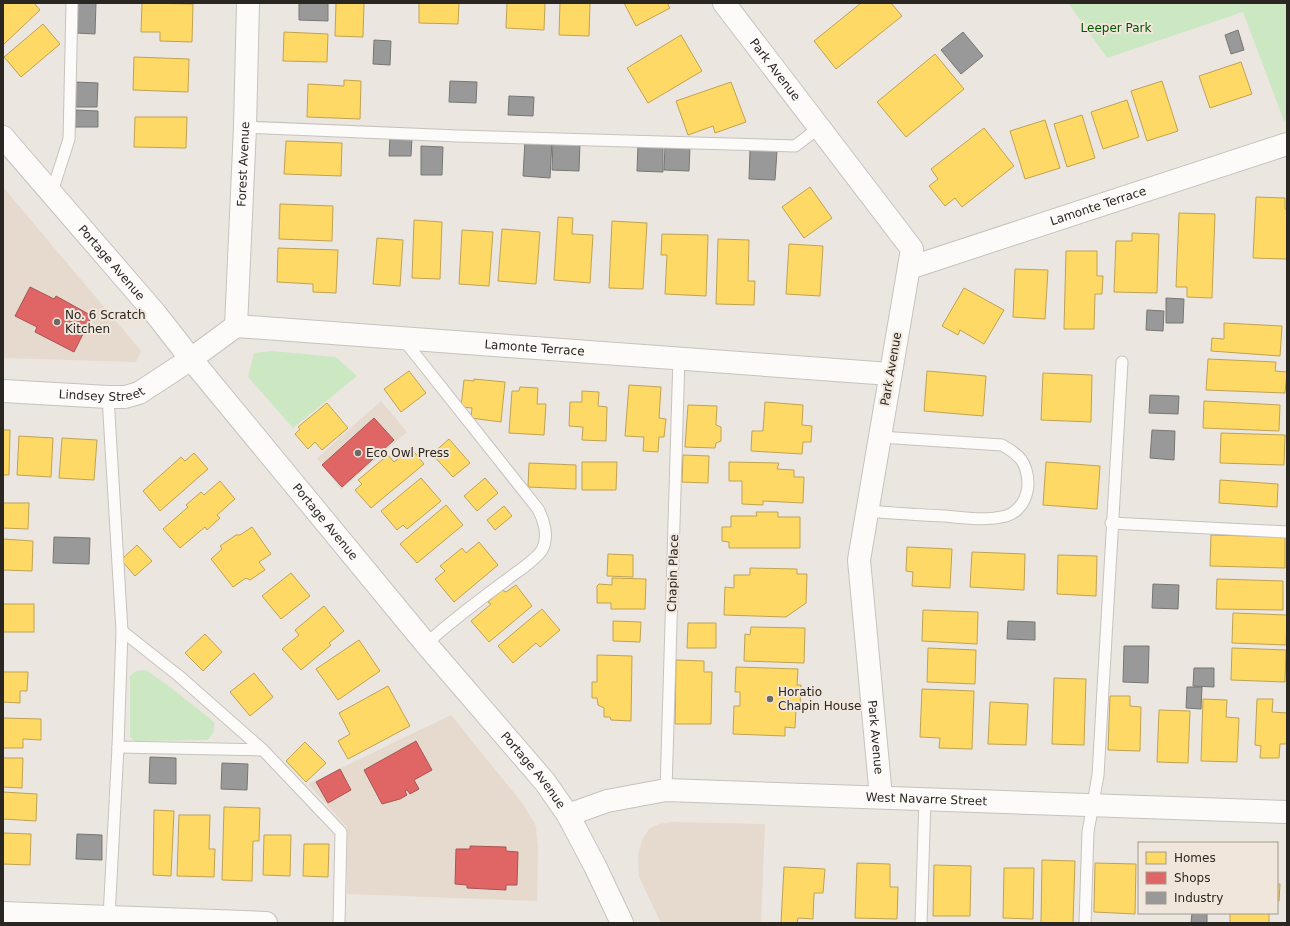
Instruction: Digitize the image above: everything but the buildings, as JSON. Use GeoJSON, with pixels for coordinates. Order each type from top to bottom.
{"type":"FeatureCollection","features":[{"type":"Feature","properties":{"kind":"street","name":"Forest Avenue"},"geometry":{"type":"LineString","coordinates":[[236,326],[245,126],[248,3]]}},
{"type":"Feature","properties":{"kind":"street","name":"Park Avenue"},"geometry":{"type":"LineString","coordinates":[[724,3],[912,249],[859,560],[881,797]]}},
{"type":"Feature","properties":{"kind":"street","name":"Portage Avenue"},"geometry":{"type":"LineString","coordinates":[[3,137],[52,192],[154,313],[190,359],[426,644],[545,782],[568,815],[595,866],[622,923]]}},
{"type":"Feature","properties":{"kind":"street","name":"Lamonte Terrace"},"geometry":{"type":"LineString","coordinates":[[909,268],[1287,144]]}},
{"type":"Feature","properties":{"kind":"street","name":"Lamonte Terrace"},"geometry":{"type":"LineString","coordinates":[[236,326],[679,357],[890,374]]}},
{"type":"Feature","properties":{"kind":"street"},"geometry":{"type":"LineString","coordinates":[[190,359],[236,326]]}},
{"type":"Feature","properties":{"kind":"street","name":"Lindsey Street"},"geometry":{"type":"LineString","coordinates":[[3,391],[125,397],[139,393],[190,359]]}},
{"type":"Feature","properties":{"kind":"street","name":"West Navarre Street"},"geometry":{"type":"LineString","coordinates":[[568,815],[607,801],[666,790],[1287,812]]}},
{"type":"Feature","properties":{"kind":"street"},"geometry":{"type":"LineString","coordinates":[[3,913],[95,919],[266,923]]}},
{"type":"Feature","properties":{"kind":"lane"},"geometry":{"type":"LineString","coordinates":[[52,192],[69,139],[72,3]]}},
{"type":"Feature","properties":{"kind":"lane"},"geometry":{"type":"LineString","coordinates":[[245,126],[466,136],[795,146],[819,128]]}},
{"type":"Feature","properties":{"kind":"lane"},"geometry":{"type":"LineString","coordinates":[[402,337],[538,509],[543,517],[546,533],[542,550],[526,565],[450,622],[426,644]]}},
{"type":"Feature","properties":{"kind":"lane","name":"Chapin Place"},"geometry":{"type":"LineString","coordinates":[[666,790],[679,357]]}},
{"type":"Feature","properties":{"kind":"lane"},"geometry":{"type":"LineString","coordinates":[[1085,923],[1088,832],[1098,775],[1111,523],[1122,362]]}},
{"type":"Feature","properties":{"kind":"lane"},"geometry":{"type":"LineString","coordinates":[[95,919],[118,747],[122,631],[108,397]]}},
{"type":"Feature","properties":{"kind":"lane"},"geometry":{"type":"LineString","coordinates":[[868,511],[976,518],[1006,516],[1019,508],[1026,495],[1028,483],[1026,470],[1019,455],[1002,445],[880,437]]}},
{"type":"Feature","properties":{"kind":"lane"},"geometry":{"type":"LineString","coordinates":[[1111,523],[1287,532]]}},
{"type":"Feature","properties":{"kind":"lane"},"geometry":{"type":"LineString","coordinates":[[122,631],[178,676],[263,750],[341,832],[339,923]]}},
{"type":"Feature","properties":{"kind":"lane"},"geometry":{"type":"LineString","coordinates":[[118,747],[263,750]]}},
{"type":"Feature","properties":{"kind":"lane"},"geometry":{"type":"LineString","coordinates":[[921,923],[925,799]]}},
{"type":"Feature","properties":{"kind":"shaded area"},"geometry":{"type":"Polygon","coordinates":[[[3,187],[141,351],[136,362],[3,358],[3,187]]]}},
{"type":"Feature","properties":{"kind":"shaded area"},"geometry":{"type":"Polygon","coordinates":[[[381,401],[407,432],[341,490],[317,458],[381,401]]]}},
{"type":"Feature","properties":{"kind":"shaded area"},"geometry":{"type":"Polygon","coordinates":[[[451,715],[523,804],[536,826],[538,849],[537,901],[347,894],[347,827],[308,784],[451,715]]]}},
{"type":"Feature","properties":{"kind":"shaded area"},"geometry":{"type":"Polygon","coordinates":[[[672,822],[765,824],[761,923],[661,923],[639,877],[638,854],[643,838],[649,829],[659,824],[672,822]]]}},
{"type":"Feature","properties":{"kind":"green space","name":"Leeper Park"},"geometry":{"type":"Polygon","coordinates":[[[1068,3],[1287,3],[1287,120],[1284,121],[1243,12],[1107,58],[1068,3]]]}},
{"type":"Feature","properties":{"kind":"green space"},"geometry":{"type":"Polygon","coordinates":[[[272,351],[336,357],[357,376],[293,428],[248,377],[254,353],[272,351]]]}},
{"type":"Feature","properties":{"kind":"green space"},"geometry":{"type":"Polygon","coordinates":[[[146,670],[214,722],[214,731],[208,740],[135,741],[130,737],[130,676],[136,671],[146,670]]]}},
{"type":"Feature","properties":{"kind":"place","name":"No. 6 Scratch Kitchen"},"geometry":{"type":"Point","coordinates":[57,322]}},
{"type":"Feature","properties":{"kind":"place","name":"Eco Owl Press"},"geometry":{"type":"Point","coordinates":[358,453]}},
{"type":"Feature","properties":{"kind":"place","name":"Horatio Chapin House"},"geometry":{"type":"Point","coordinates":[770,699]}}]}
